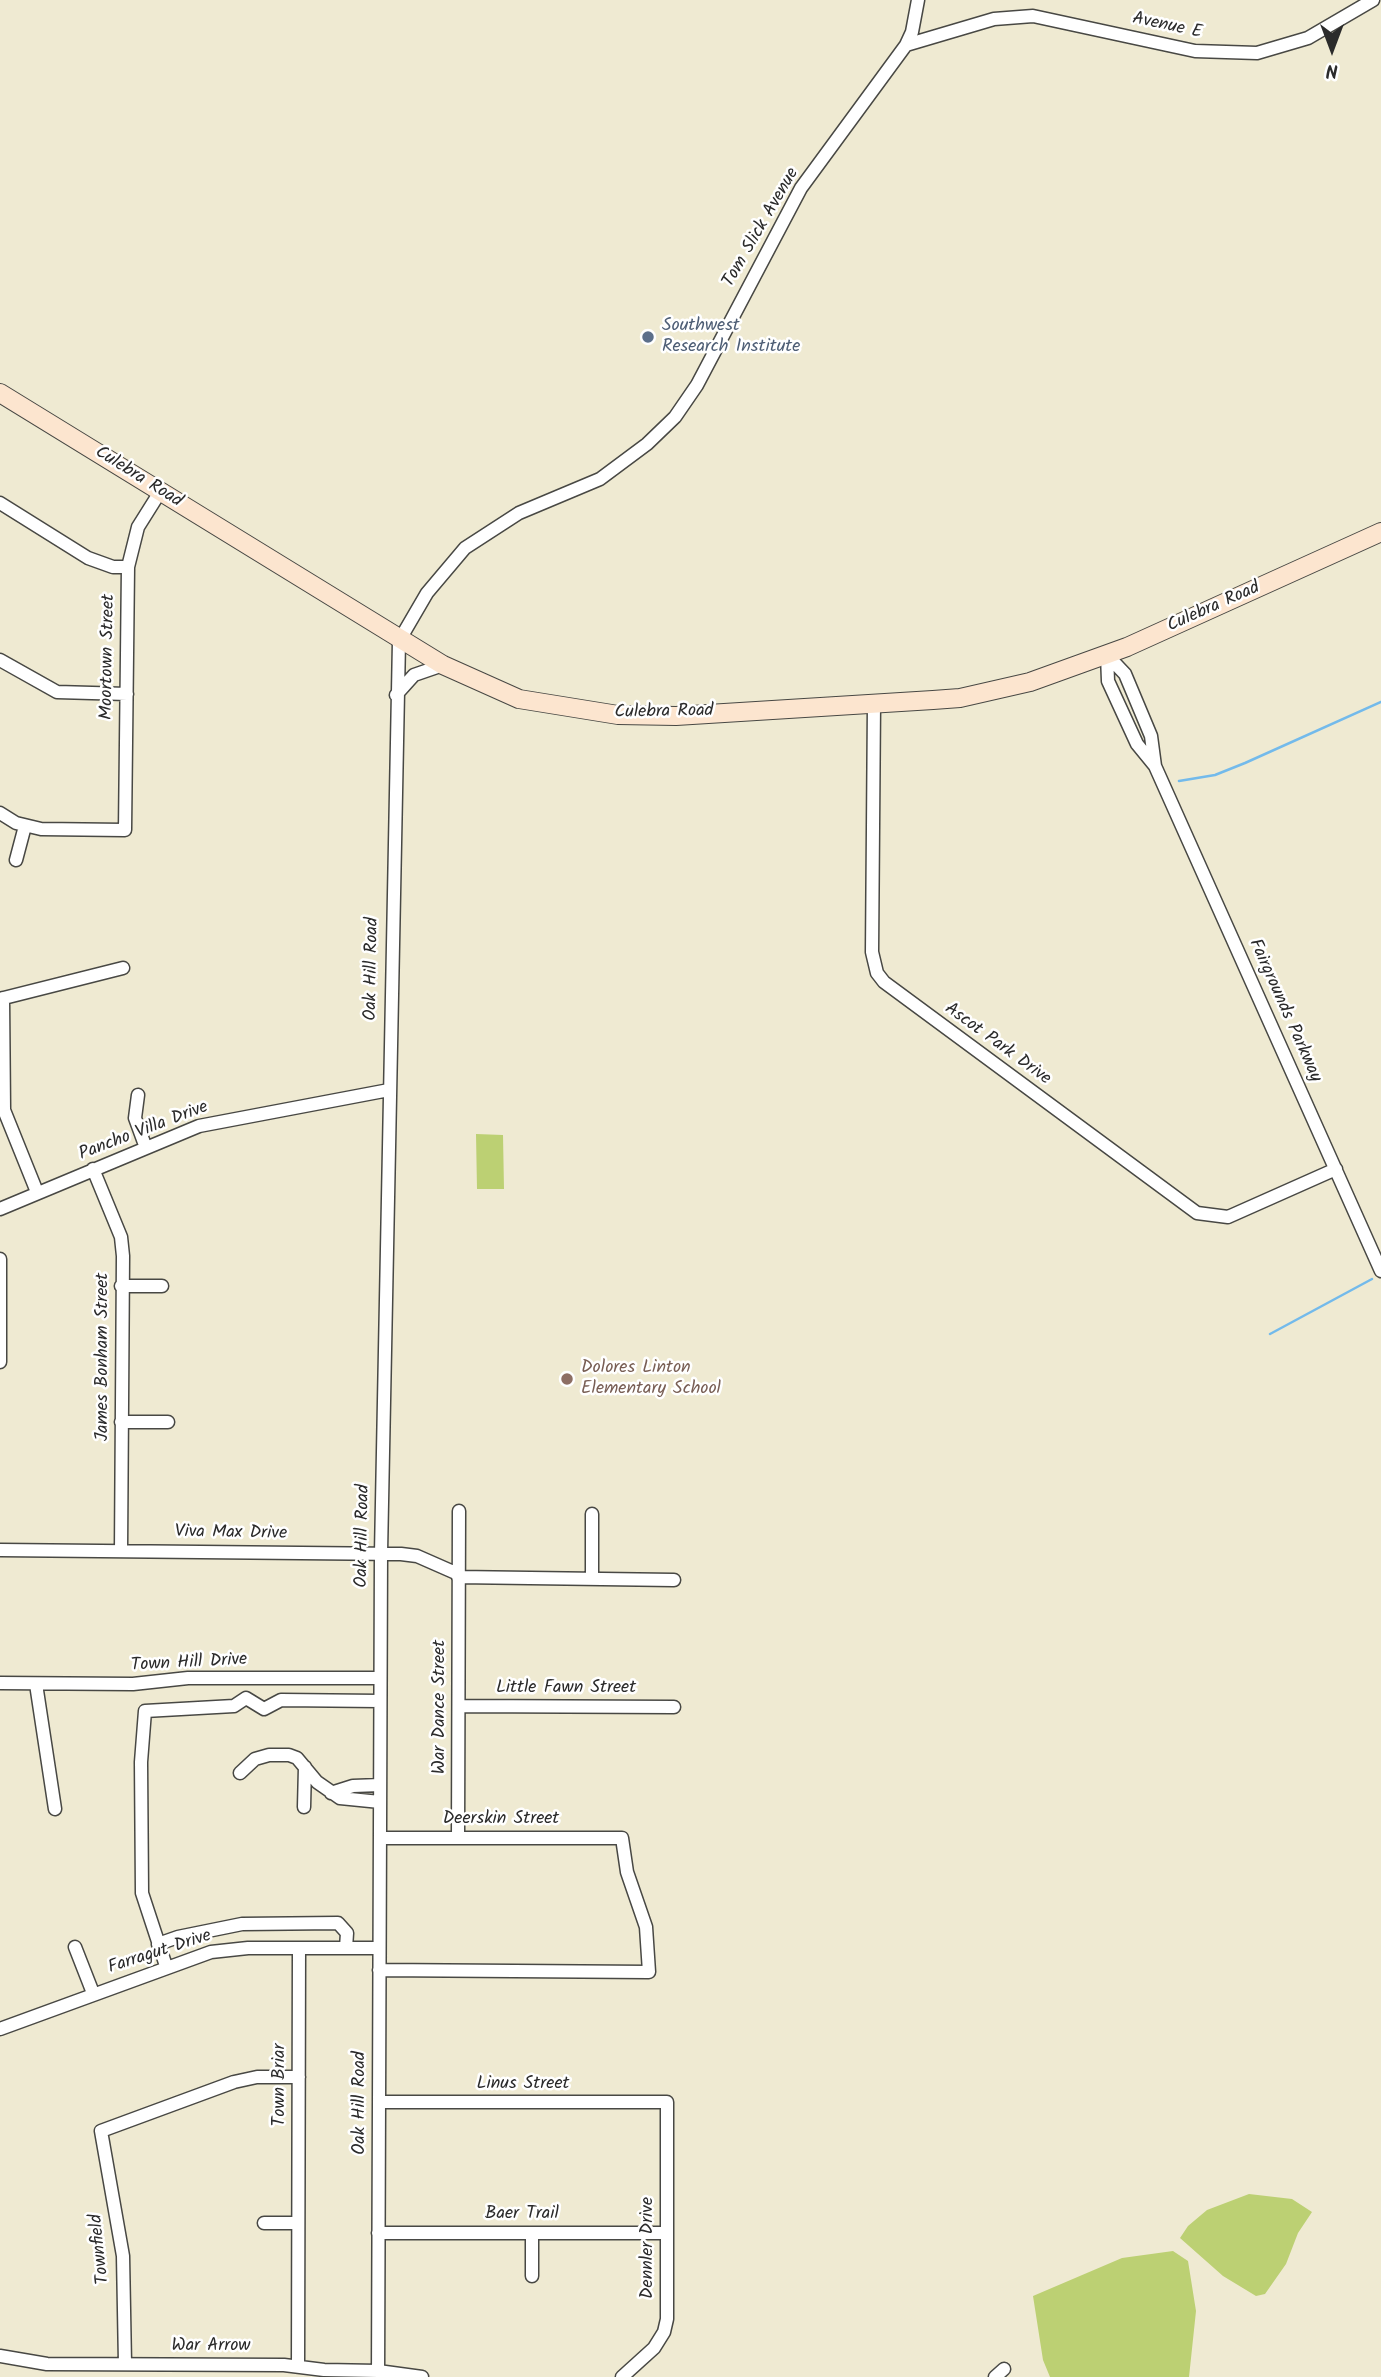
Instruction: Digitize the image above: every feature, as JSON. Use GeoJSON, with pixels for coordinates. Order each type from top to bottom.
{"type":"FeatureCollection","features":[{"type":"Feature","properties":{"kind":"main road","name":"Culebra Road"},"geometry":{"type":"LineString","coordinates":[[0,393],[399,641],[443,665],[478,683],[534,703],[618,715],[676,716],[960,698],[1039,679],[1107,655],[1381,532]]}},
{"type":"Feature","properties":{"kind":"street","name":"Tom Slick Avenue"},"geometry":{"type":"LineString","coordinates":[[399,641],[427,593],[465,548],[519,513],[600,479],[647,444],[675,416],[697,385],[802,188],[906,45],[912,32],[918,0]]}},
{"type":"Feature","properties":{"kind":"street","name":"Avenue E"},"geometry":{"type":"LineString","coordinates":[[906,45],[984,21],[1032,16],[1195,51],[1257,52],[1308,38],[1373,0]]}},
{"type":"Feature","properties":{"kind":"street","name":"Moortown Street"},"geometry":{"type":"LineString","coordinates":[[25,826],[41,829],[125,830],[128,568],[138,527],[160,492]]}},
{"type":"Feature","properties":{"kind":"street"},"geometry":{"type":"LineString","coordinates":[[0,503],[88,558],[104,565],[128,568]]}},
{"type":"Feature","properties":{"kind":"street","name":"Oak Hill Road"},"geometry":{"type":"LineString","coordinates":[[378,2374],[381,1553],[399,641]]}},
{"type":"Feature","properties":{"kind":"street","name":"Fairgrounds Parkway"},"geometry":{"type":"LineString","coordinates":[[1107,655],[1125,674],[1151,736],[1155,766],[1381,1271]]}},
{"type":"Feature","properties":{"kind":"street"},"geometry":{"type":"LineString","coordinates":[[0,660],[57,692],[127,694]]}},
{"type":"Feature","properties":{"kind":"street"},"geometry":{"type":"LineString","coordinates":[[396,695],[414,675],[443,665]]}},
{"type":"Feature","properties":{"kind":"street","name":"Ascot Park Drive"},"geometry":{"type":"LineString","coordinates":[[874,703],[872,952],[874,966],[884,982],[1197,1213],[1228,1217],[1336,1169]]}},
{"type":"Feature","properties":{"kind":"street"},"geometry":{"type":"LineString","coordinates":[[0,814],[25,826],[16,860]]}},
{"type":"Feature","properties":{"kind":"street"},"geometry":{"type":"LineString","coordinates":[[37,1192],[4,1110],[2,998],[122,968]]}},
{"type":"Feature","properties":{"kind":"street","name":"Pancho Villa Drive"},"geometry":{"type":"LineString","coordinates":[[0,1209],[209,1124],[389,1090]]}},
{"type":"Feature","properties":{"kind":"street"},"geometry":{"type":"LineString","coordinates":[[138,1096],[135,1118],[146,1148]]}},
{"type":"Feature","properties":{"kind":"street","name":"James Bonham Street"},"geometry":{"type":"LineString","coordinates":[[93,1169],[121,1237],[121,1551]]}},
{"type":"Feature","properties":{"kind":"street"},"geometry":{"type":"LineString","coordinates":[[0,1259],[0,1362]]}},
{"type":"Feature","properties":{"kind":"street"},"geometry":{"type":"LineString","coordinates":[[121,1286],[162,1286]]}},
{"type":"Feature","properties":{"kind":"street"},"geometry":{"type":"LineString","coordinates":[[121,1422],[168,1422]]}},
{"type":"Feature","properties":{"kind":"street","name":"War Dance Street"},"geometry":{"type":"LineString","coordinates":[[458,1838],[459,1511]]}},
{"type":"Feature","properties":{"kind":"street"},"geometry":{"type":"LineString","coordinates":[[592,1514],[592,1579]]}},
{"type":"Feature","properties":{"kind":"street","name":"Viva Max Drive"},"geometry":{"type":"LineString","coordinates":[[0,1550],[381,1553],[417,1556],[458,1576],[674,1580]]}},
{"type":"Feature","properties":{"kind":"street","name":"Town Hill Drive"},"geometry":{"type":"LineString","coordinates":[[0,1683],[133,1684],[188,1678],[380,1678]]}},
{"type":"Feature","properties":{"kind":"street"},"geometry":{"type":"LineString","coordinates":[[36,1684],[55,1809]]}},
{"type":"Feature","properties":{"kind":"street"},"geometry":{"type":"LineString","coordinates":[[166,1966],[142,1894],[141,1762],[145,1711],[234,1706],[246,1698],[264,1709],[281,1700],[380,1701]]}},
{"type":"Feature","properties":{"kind":"street","name":"Little Fawn Street"},"geometry":{"type":"LineString","coordinates":[[459,1706],[674,1707]]}},
{"type":"Feature","properties":{"kind":"street"},"geometry":{"type":"LineString","coordinates":[[240,1773],[255,1759],[269,1755],[289,1755],[331,1793],[349,1800],[380,1802]]}},
{"type":"Feature","properties":{"kind":"street"},"geometry":{"type":"LineString","coordinates":[[304,1807],[305,1767]]}},
{"type":"Feature","properties":{"kind":"street"},"geometry":{"type":"LineString","coordinates":[[331,1793],[353,1786],[380,1785]]}},
{"type":"Feature","properties":{"kind":"street","name":"Deerskin Street"},"geometry":{"type":"LineString","coordinates":[[379,1970],[649,1972],[646,1927],[627,1872],[622,1838],[380,1839]]}},
{"type":"Feature","properties":{"kind":"street"},"geometry":{"type":"LineString","coordinates":[[158,1944],[178,1937],[242,1924],[338,1923],[346,1933],[346,1948]]}},
{"type":"Feature","properties":{"kind":"street"},"geometry":{"type":"LineString","coordinates":[[75,1947],[93,1993]]}},
{"type":"Feature","properties":{"kind":"street","name":"Farragut Drive"},"geometry":{"type":"LineString","coordinates":[[0,2029],[166,1966],[211,1952],[248,1948],[379,1948]]}},
{"type":"Feature","properties":{"kind":"street","name":"Town Briar"},"geometry":{"type":"LineString","coordinates":[[298,2366],[299,1948]]}},
{"type":"Feature","properties":{"kind":"street","name":"Townfield"},"geometry":{"type":"LineString","coordinates":[[125,2364],[123,2256],[102,2131],[234,2082],[257,2077],[299,2077]]}},
{"type":"Feature","properties":{"kind":"street","name":"Linus Street"},"geometry":{"type":"LineString","coordinates":[[379,2102],[667,2102]]}},
{"type":"Feature","properties":{"kind":"street","name":"Dennler Drive"},"geometry":{"type":"LineString","coordinates":[[622,2377],[654,2348],[664,2332],[667,2319],[667,2102]]}},
{"type":"Feature","properties":{"kind":"street"},"geometry":{"type":"LineString","coordinates":[[264,2223],[298,2223]]}},
{"type":"Feature","properties":{"kind":"street","name":"Baer Trail"},"geometry":{"type":"LineString","coordinates":[[378,2233],[667,2233]]}},
{"type":"Feature","properties":{"kind":"street"},"geometry":{"type":"LineString","coordinates":[[532,2233],[532,2276]]}},
{"type":"Feature","properties":{"kind":"street","name":"War Arrow"},"geometry":{"type":"LineString","coordinates":[[0,2356],[40,2364],[298,2366],[422,2377]]}},
{"type":"Feature","properties":{"kind":"green space"},"geometry":{"type":"Polygon","coordinates":[[[476,1134],[503,1135],[504,1189],[477,1189],[476,1134]]]}},
{"type":"Feature","properties":{"kind":"green space"},"geometry":{"type":"Polygon","coordinates":[[[1249,2194],[1292,2199],[1312,2212],[1298,2233],[1286,2264],[1265,2294],[1256,2296],[1223,2276],[1180,2238],[1188,2226],[1207,2210],[1249,2194]]]}},
{"type":"Feature","properties":{"kind":"green space"},"geometry":{"type":"Polygon","coordinates":[[[1173,2251],[1188,2261],[1196,2311],[1189,2377],[1050,2377],[1043,2360],[1033,2296],[1122,2258],[1173,2251]]]}},
{"type":"Feature","properties":{"kind":"waterway"},"geometry":{"type":"LineString","coordinates":[[1179,781],[1215,775],[1381,702]]}},
{"type":"Feature","properties":{"kind":"waterway"},"geometry":{"type":"LineString","coordinates":[[1270,1334],[1372,1279]]}},
{"type":"Feature","properties":{"kind":"place","name":"Southwest Research Institute"},"geometry":{"type":"Point","coordinates":[648,337]}},
{"type":"Feature","properties":{"kind":"place","name":"Dolores Linton Elementary School"},"geometry":{"type":"Point","coordinates":[567,1379]}}]}
